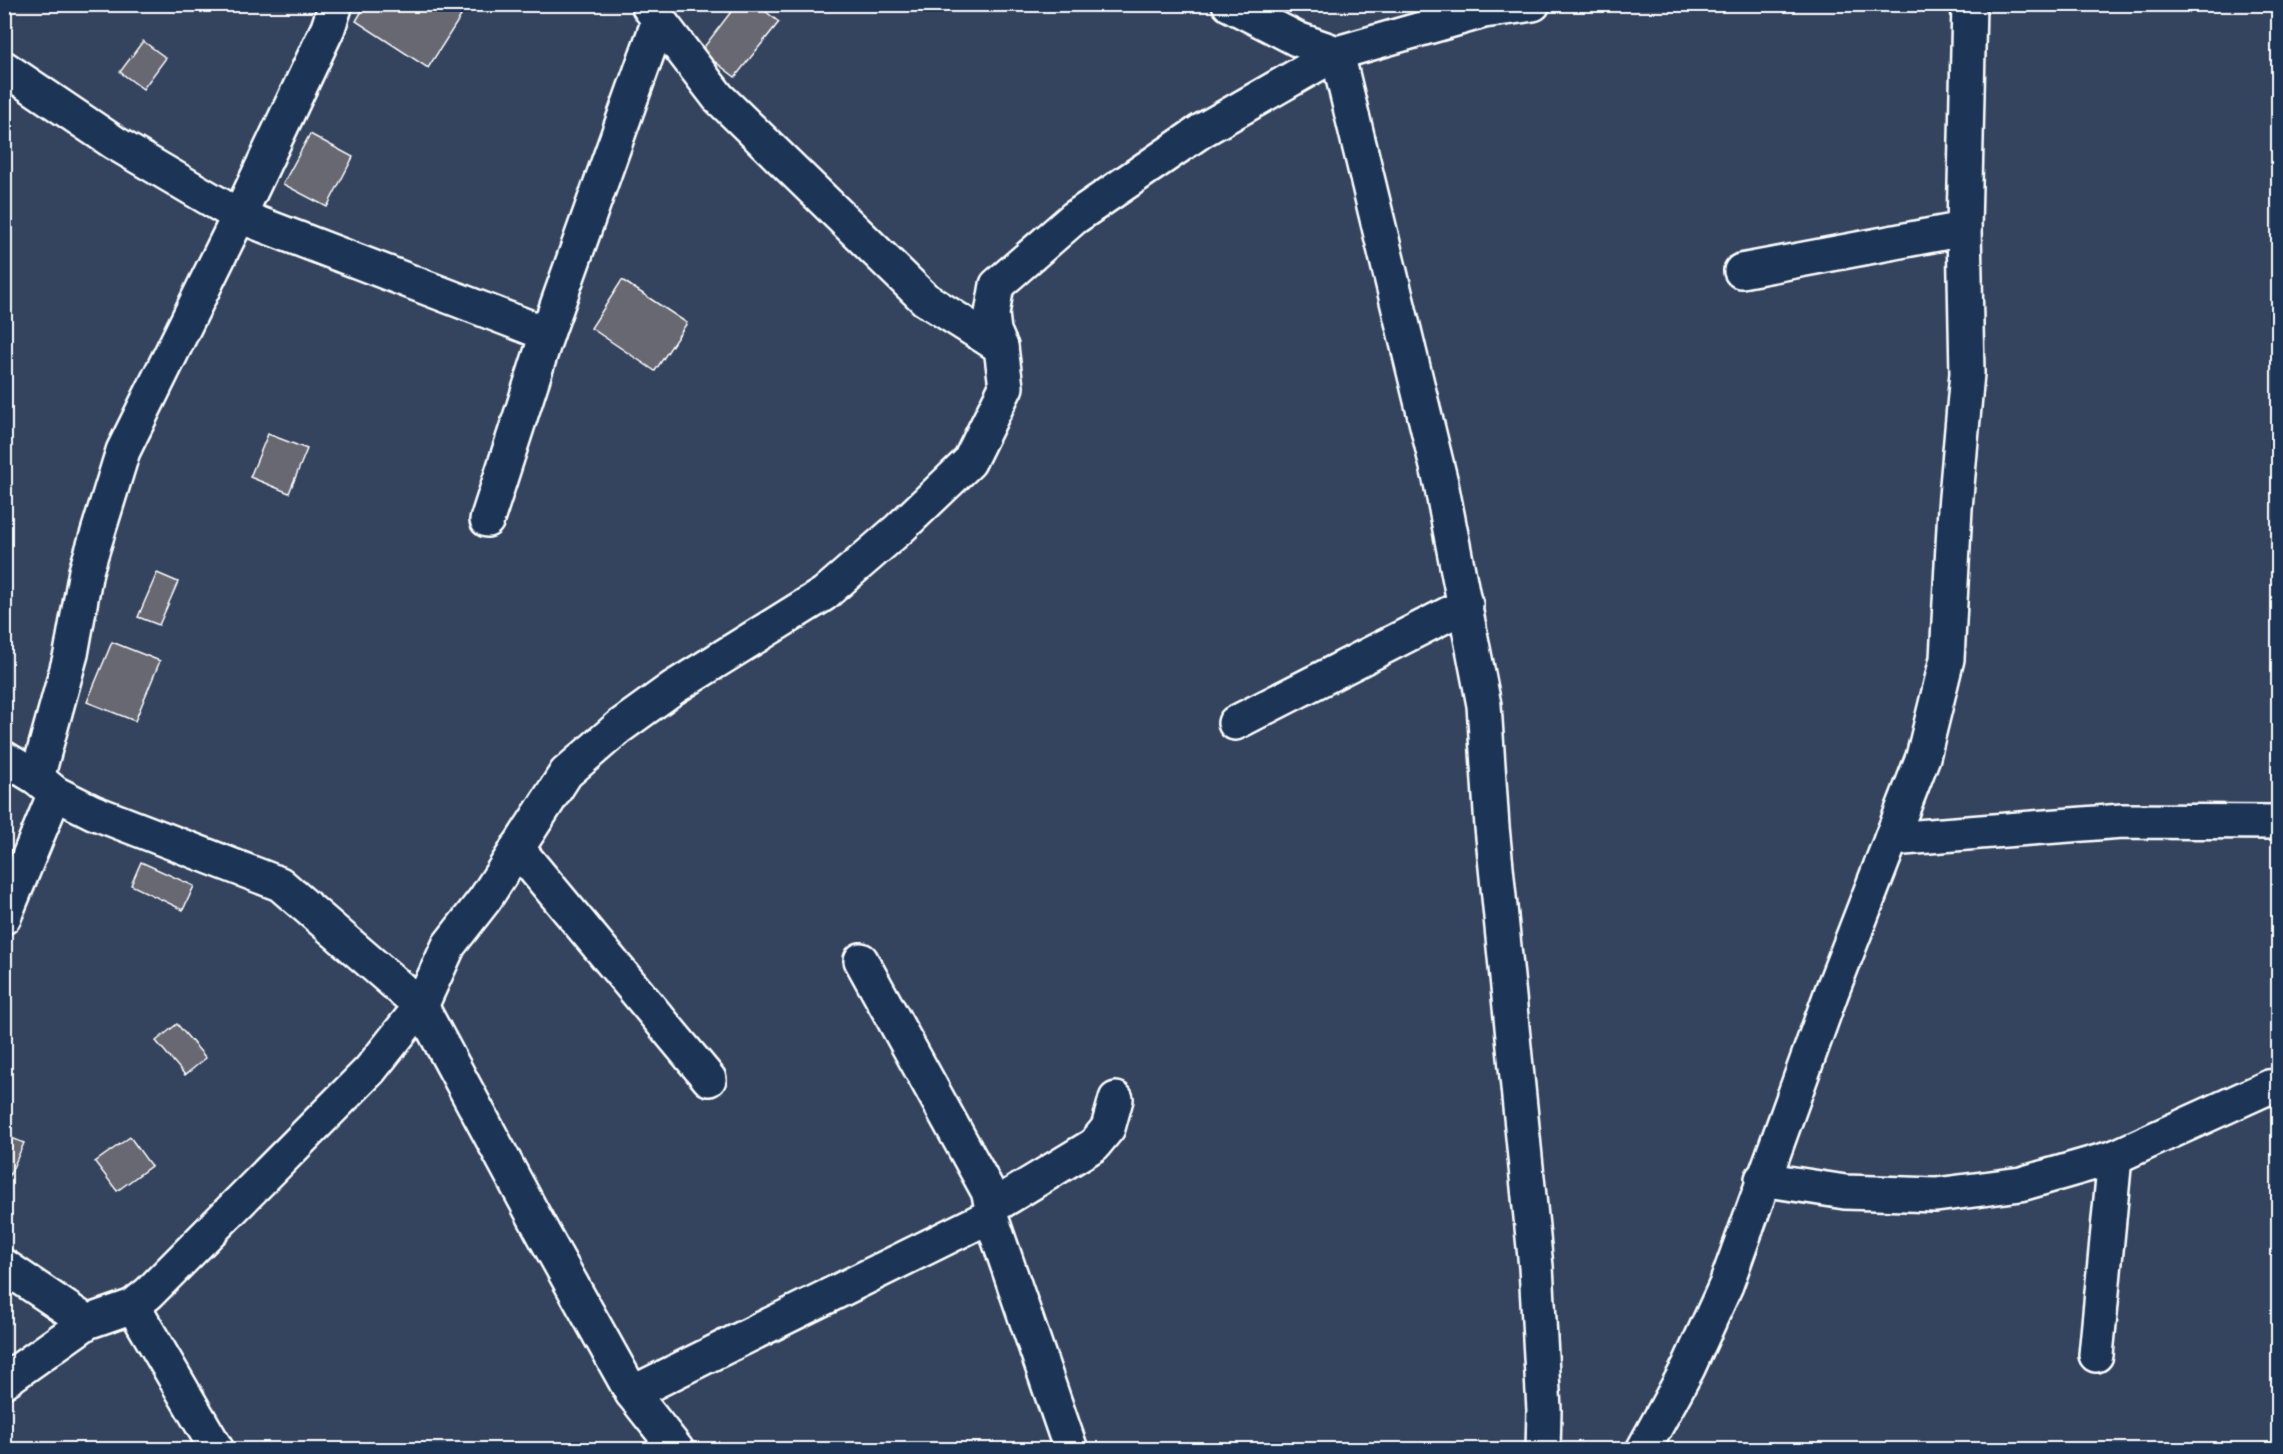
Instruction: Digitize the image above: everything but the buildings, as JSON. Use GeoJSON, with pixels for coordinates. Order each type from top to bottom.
{"type":"FeatureCollection","features":[{"type":"Feature","properties":{"kind":"street"},"geometry":{"type":"LineString","coordinates":[[4,917],[46,785],[87,571],[123,451],[239,216],[328,28],[336,4]]}},
{"type":"Feature","properties":{"kind":"street"},"geometry":{"type":"LineString","coordinates":[[1229,4],[1297,39],[1337,52]]}},
{"type":"Feature","properties":{"kind":"street"},"geometry":{"type":"LineString","coordinates":[[4,1381],[87,1322],[133,1306],[188,1255],[370,1070],[421,1006],[449,945],[485,900],[566,773],[619,727],[673,688],[824,594],[899,529],[969,462],[1006,387],[1002,347],[994,331],[992,314],[997,285],[1074,218],[1201,130],[1337,52],[1487,8],[1533,4]]}},
{"type":"Feature","properties":{"kind":"street"},"geometry":{"type":"LineString","coordinates":[[1643,1449],[1688,1368],[1725,1285],[1762,1179],[1923,757],[1947,659],[1955,508],[1967,373],[1964,229],[1969,4]]}},
{"type":"Feature","properties":{"kind":"street"},"geometry":{"type":"LineString","coordinates":[[653,12],[718,97],[926,299],[1002,347]]}},
{"type":"Feature","properties":{"kind":"street"},"geometry":{"type":"LineString","coordinates":[[487,520],[653,12]]}},
{"type":"Feature","properties":{"kind":"street"},"geometry":{"type":"LineString","coordinates":[[1337,52],[1441,483],[1484,705],[1492,827],[1536,1267],[1544,1410],[1543,1449]]}},
{"type":"Feature","properties":{"kind":"street"},"geometry":{"type":"LineString","coordinates":[[4,68],[115,143],[239,216],[548,334]]}},
{"type":"Feature","properties":{"kind":"street"},"geometry":{"type":"LineString","coordinates":[[1741,271],[1964,229]]}},
{"type":"Feature","properties":{"kind":"street"},"geometry":{"type":"LineString","coordinates":[[1235,723],[1466,605]]}},
{"type":"Feature","properties":{"kind":"street"},"geometry":{"type":"LineString","coordinates":[[4,758],[93,812],[280,884],[421,1006],[632,1393],[677,1449]]}},
{"type":"Feature","properties":{"kind":"street"},"geometry":{"type":"LineString","coordinates":[[1891,839],[2122,821],[2278,822]]}},
{"type":"Feature","properties":{"kind":"street"},"geometry":{"type":"LineString","coordinates":[[517,848],[709,1078]]}},
{"type":"Feature","properties":{"kind":"street"},"geometry":{"type":"LineString","coordinates":[[861,960],[988,1191],[991,1210],[1071,1449]]}},
{"type":"Feature","properties":{"kind":"street"},"geometry":{"type":"LineString","coordinates":[[1762,1179],[1845,1192],[1936,1195],[2021,1184],[2115,1157],[2269,1087],[2278,1086]]}},
{"type":"Feature","properties":{"kind":"street"},"geometry":{"type":"LineString","coordinates":[[632,1393],[975,1224],[991,1210],[1094,1145],[1108,1128],[1116,1099]]}},
{"type":"Feature","properties":{"kind":"street"},"geometry":{"type":"LineString","coordinates":[[2096,1355],[2115,1157]]}},
{"type":"Feature","properties":{"kind":"street"},"geometry":{"type":"LineString","coordinates":[[4,1266],[87,1322]]}},
{"type":"Feature","properties":{"kind":"street"},"geometry":{"type":"LineString","coordinates":[[133,1306],[217,1449]]}}]}
